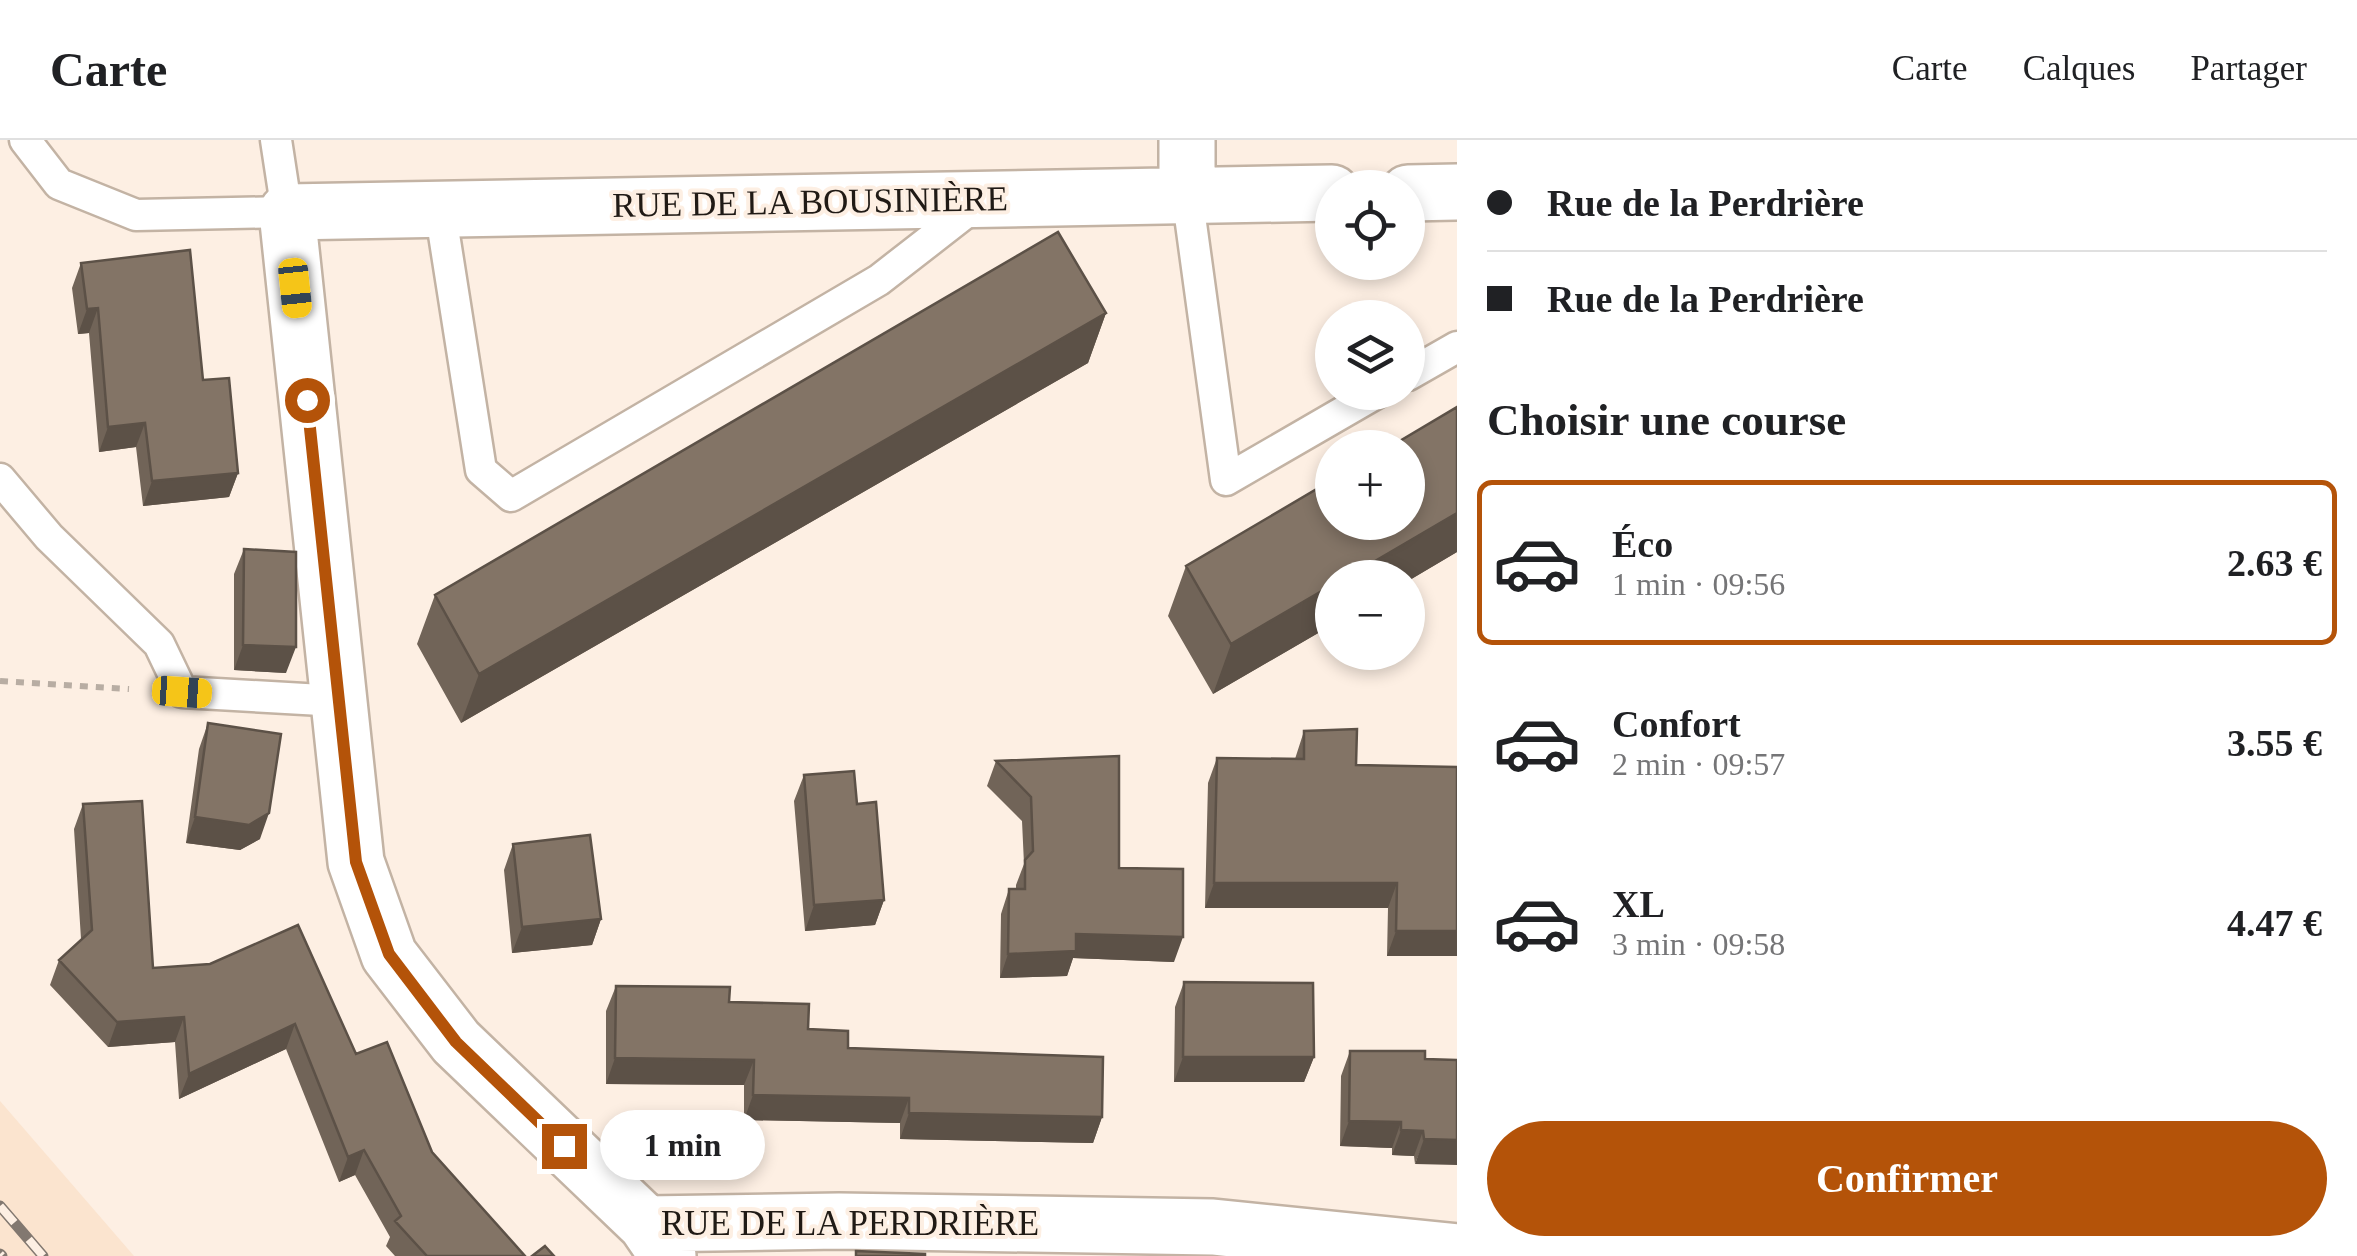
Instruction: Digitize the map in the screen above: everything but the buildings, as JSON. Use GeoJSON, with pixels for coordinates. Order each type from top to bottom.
{"type":"FeatureCollection","features":[{"type":"Feature","properties":{"kind":"street"},"geometry":{"type":"LineString","coordinates":[[1187,140],[1187,194]]}},
{"type":"Feature","properties":{"kind":"street"},"geometry":{"type":"LineString","coordinates":[[1425,193],[1457,192]]}},
{"type":"Feature","properties":{"kind":"street","name":"RUE DE LA BOUSINIÈRE"},"geometry":{"type":"LineString","coordinates":[[287,212],[1315,193]]}},
{"type":"Feature","properties":{"kind":"street","name":"RUE DE LA PERDRIÈRE"},"geometry":{"type":"LineString","coordinates":[[287,212],[356,862],[389,954],[456,1042],[657,1240],[839,1221],[1213,1228],[1457,1252]]}},
{"type":"Feature","properties":{"kind":"lane"},"geometry":{"type":"LineString","coordinates":[[26,140],[59,184],[136,216],[287,212],[276,140]]}},
{"type":"Feature","properties":{"kind":"lane"},"geometry":{"type":"LineString","coordinates":[[1187,194],[1226,480],[1347,410]]}},
{"type":"Feature","properties":{"kind":"lane"},"geometry":{"type":"LineString","coordinates":[[440,209],[481,470],[511,496],[879,280],[984,198]]}},
{"type":"Feature","properties":{"kind":"lane"},"geometry":{"type":"LineString","coordinates":[[1425,366],[1457,347]]}},
{"type":"Feature","properties":{"kind":"lane"},"geometry":{"type":"LineString","coordinates":[[0,478],[49,537],[159,644],[182,692],[339,702]]}},
{"type":"Feature","properties":{"kind":"path"},"geometry":{"type":"LineString","coordinates":[[0,682],[182,692]]}},
{"type":"Feature","properties":{"kind":"shaded area"},"geometry":{"type":"Polygon","coordinates":[[[0,1101],[134,1256],[0,1256],[0,1101]]]}},
{"type":"Feature","properties":{"kind":"railway"},"geometry":{"type":"LineString","coordinates":[[0,1206],[43,1256]]}},
{"type":"Feature","properties":{"kind":"route"},"geometry":{"type":"LineString","coordinates":[[307,400],[356,862],[389,954],[456,1042],[564,1146]]}}]}
